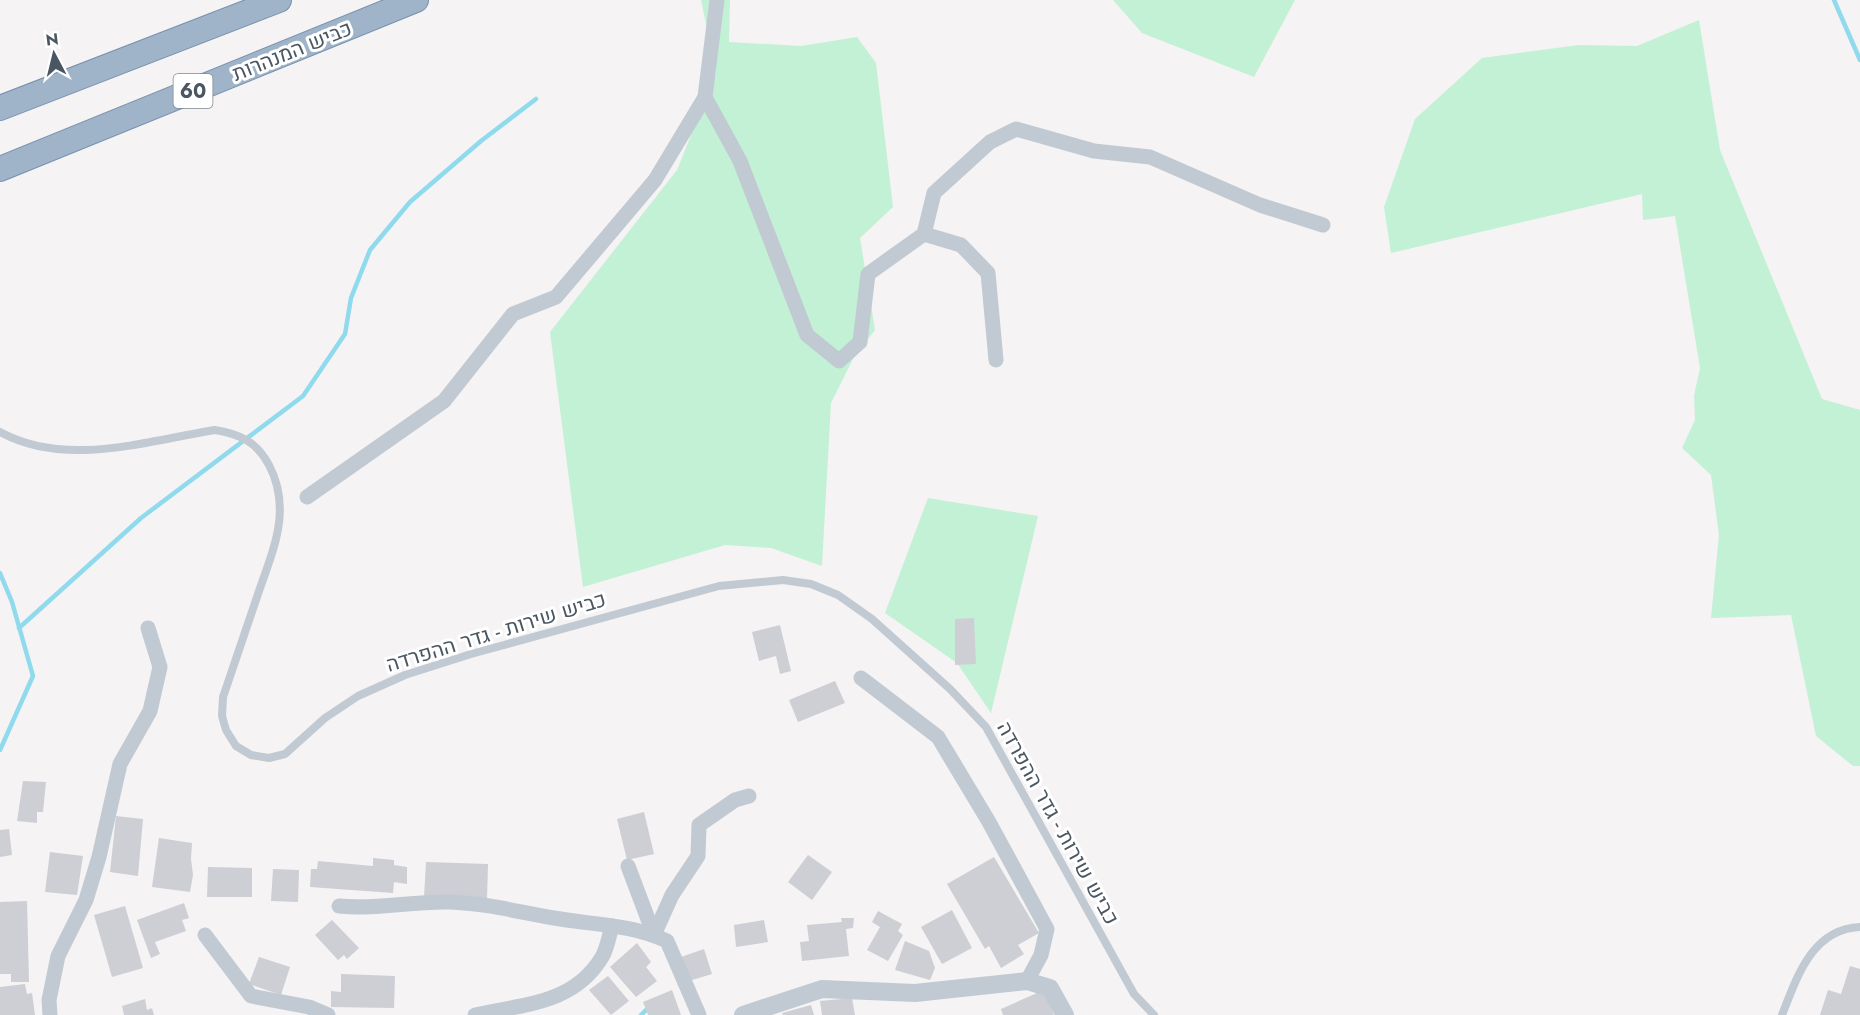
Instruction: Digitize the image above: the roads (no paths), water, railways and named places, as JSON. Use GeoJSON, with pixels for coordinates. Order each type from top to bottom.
{"type":"FeatureCollection","features":[{"type":"Feature","properties":{"kind":"highway","name":"60"},"geometry":{"type":"LineString","coordinates":[[0,108],[279,0]]}},
{"type":"Feature","properties":{"kind":"highway","name":"כביש המנהרות"},"geometry":{"type":"LineString","coordinates":[[0,169],[416,0]]}},
{"type":"Feature","properties":{"kind":"street"},"geometry":{"type":"LineString","coordinates":[[308,497],[444,401],[513,314],[556,297],[655,180],[705,97],[717,0]]}},
{"type":"Feature","properties":{"kind":"street"},"geometry":{"type":"LineString","coordinates":[[705,97],[740,160],[807,335],[839,361],[860,342],[868,274],[924,234],[933,193],[990,142],[1016,129],[1094,151],[1150,157],[1260,205],[1323,225]]}},
{"type":"Feature","properties":{"kind":"street"},"geometry":{"type":"LineString","coordinates":[[924,234],[961,245],[988,273],[996,360]]}},
{"type":"Feature","properties":{"kind":"street"},"geometry":{"type":"LineString","coordinates":[[50,1015],[49,999],[58,956],[86,900],[99,857],[120,764],[150,711],[160,668],[148,628]]}},
{"type":"Feature","properties":{"kind":"street"},"geometry":{"type":"LineString","coordinates":[[861,678],[938,736],[989,822],[1047,929],[1041,955],[1027,981]]}},
{"type":"Feature","properties":{"kind":"street"},"geometry":{"type":"LineString","coordinates":[[654,935],[672,895],[698,856],[699,825],[735,800],[749,796]]}},
{"type":"Feature","properties":{"kind":"street"},"geometry":{"type":"LineString","coordinates":[[628,866],[654,935]]}},
{"type":"Feature","properties":{"kind":"street"},"geometry":{"type":"LineString","coordinates":[[339,906],[359,908],[448,902],[486,905],[644,931],[667,941],[699,1015]]}},
{"type":"Feature","properties":{"kind":"street"},"geometry":{"type":"LineString","coordinates":[[475,1015],[549,1000],[576,988],[603,957],[612,926]]}},
{"type":"Feature","properties":{"kind":"street"},"geometry":{"type":"LineString","coordinates":[[205,935],[251,996],[309,1007],[328,1015]]}},
{"type":"Feature","properties":{"kind":"street"},"geometry":{"type":"LineString","coordinates":[[743,1015],[822,989],[915,993],[1027,981],[1050,988],[1065,1015]]}},
{"type":"Feature","properties":{"kind":"lane","name":"כביש שירות - גדר ההפרדה"},"geometry":{"type":"LineString","coordinates":[[0,432],[20,443],[51,451],[86,451],[215,430],[235,433],[252,442],[266,460],[278,484],[281,507],[277,536],[223,697],[222,716],[226,730],[236,746],[251,755],[269,758],[285,754],[325,718],[358,696],[405,675],[471,654],[719,586],[783,580],[811,584],[838,595],[872,619],[950,689],[986,728],[1134,994],[1154,1015]]}},
{"type":"Feature","properties":{"kind":"lane"},"geometry":{"type":"LineString","coordinates":[[1782,1015],[1807,956],[1824,939],[1850,928],[1860,927]]}},
{"type":"Feature","properties":{"kind":"waterway"},"geometry":{"type":"LineString","coordinates":[[1834,0],[1860,60]]}},
{"type":"Feature","properties":{"kind":"waterway"},"geometry":{"type":"LineString","coordinates":[[19,628],[141,518],[303,396],[345,334],[351,298],[370,250],[410,202],[481,141],[536,99]]}},
{"type":"Feature","properties":{"kind":"waterway"},"geometry":{"type":"LineString","coordinates":[[0,573],[12,602],[33,676],[0,750]]}},
{"type":"Feature","properties":{"kind":"waterway"},"geometry":{"type":"LineString","coordinates":[[641,1015],[650,1006]]}}]}
